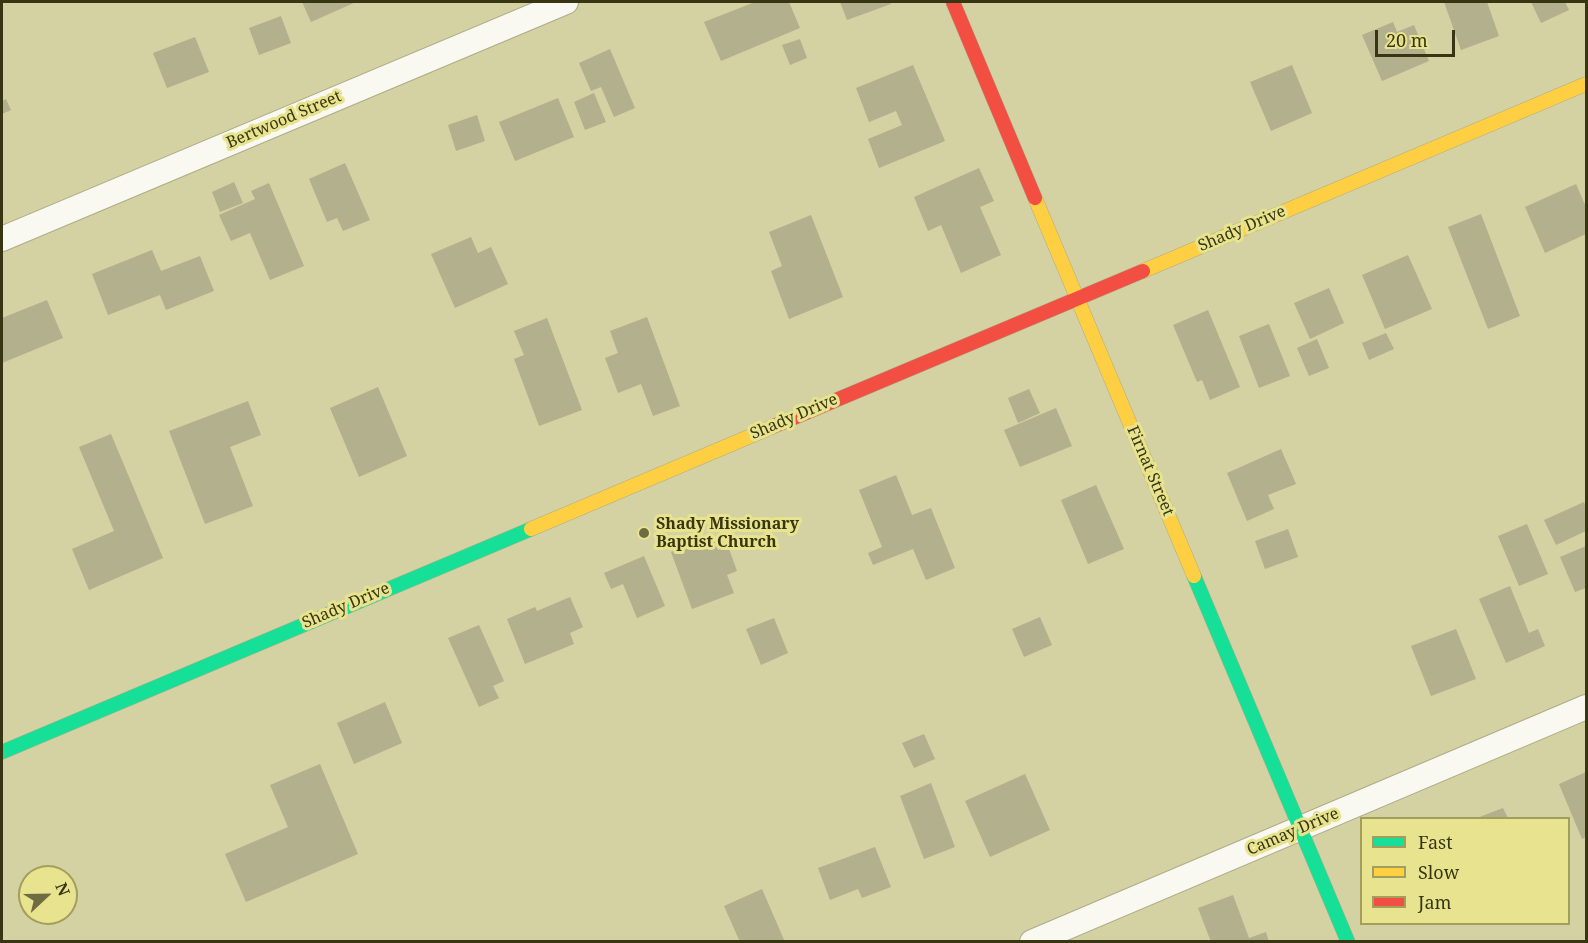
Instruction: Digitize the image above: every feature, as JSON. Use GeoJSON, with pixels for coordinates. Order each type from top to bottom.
{"type":"FeatureCollection","features":[{"type":"Feature","properties":{"kind":"street","name":"Bertwood Street"},"geometry":{"type":"LineString","coordinates":[[2,239],[566,2]]}},
{"type":"Feature","properties":{"kind":"street","name":"Firnat Street"},"geometry":{"type":"LineString","coordinates":[[953,2],[1348,942]]}},
{"type":"Feature","properties":{"kind":"street","name":"Shady Drive"},"geometry":{"type":"LineString","coordinates":[[2,752],[1587,84]]}},
{"type":"Feature","properties":{"kind":"street","name":"Camay Drive"},"geometry":{"type":"LineString","coordinates":[[1032,942],[1587,707]]}},
{"type":"Feature","properties":{"kind":"building"},"geometry":{"type":"Polygon","coordinates":[[[302,2],[356,2],[311,22],[302,2]]]}},
{"type":"Feature","properties":{"kind":"building"},"geometry":{"type":"Polygon","coordinates":[[[755,2],[789,2],[800,28],[721,61],[704,22],[755,2]]]}},
{"type":"Feature","properties":{"kind":"building"},"geometry":{"type":"Polygon","coordinates":[[[840,2],[890,2],[891,4],[847,20],[840,2]]]}},
{"type":"Feature","properties":{"kind":"building"},"geometry":{"type":"Polygon","coordinates":[[[1444,2],[1487,2],[1499,36],[1461,50],[1444,2]]]}},
{"type":"Feature","properties":{"kind":"building"},"geometry":{"type":"Polygon","coordinates":[[[1531,2],[1565,2],[1569,10],[1541,23],[1531,2]]]}},
{"type":"Feature","properties":{"kind":"building"},"geometry":{"type":"Polygon","coordinates":[[[281,16],[291,43],[259,55],[249,28],[281,16]]]}},
{"type":"Feature","properties":{"kind":"building"},"geometry":{"type":"Polygon","coordinates":[[[1393,22],[1397,32],[1414,25],[1429,61],[1382,81],[1362,35],[1393,22]]]}},
{"type":"Feature","properties":{"kind":"building"},"geometry":{"type":"Polygon","coordinates":[[[195,37],[209,72],[167,88],[153,53],[195,37]]]}},
{"type":"Feature","properties":{"kind":"building"},"geometry":{"type":"Polygon","coordinates":[[[800,39],[807,58],[790,65],[782,45],[800,39]]]}},
{"type":"Feature","properties":{"kind":"building"},"geometry":{"type":"Polygon","coordinates":[[[610,49],[635,108],[614,117],[601,87],[591,91],[579,63],[610,49]]]}},
{"type":"Feature","properties":{"kind":"building"},"geometry":{"type":"Polygon","coordinates":[[[913,65],[945,141],[879,168],[868,139],[902,125],[896,111],[869,122],[856,88],[913,65]]]}},
{"type":"Feature","properties":{"kind":"building"},"geometry":{"type":"Polygon","coordinates":[[[1292,65],[1312,113],[1271,131],[1250,82],[1292,65]]]}},
{"type":"Feature","properties":{"kind":"building"},"geometry":{"type":"Polygon","coordinates":[[[594,93],[606,122],[585,130],[574,102],[594,93]]]}},
{"type":"Feature","properties":{"kind":"building"},"geometry":{"type":"Polygon","coordinates":[[[558,98],[574,137],[515,161],[499,122],[558,98]]]}},
{"type":"Feature","properties":{"kind":"building"},"geometry":{"type":"Polygon","coordinates":[[[6,99],[11,110],[2,114],[2,101],[6,99]]]}},
{"type":"Feature","properties":{"kind":"building"},"geometry":{"type":"Polygon","coordinates":[[[477,115],[485,141],[456,151],[448,125],[477,115]]]}},
{"type":"Feature","properties":{"kind":"building"},"geometry":{"type":"Polygon","coordinates":[[[345,163],[370,220],[343,231],[337,218],[327,222],[309,179],[345,163]]]}},
{"type":"Feature","properties":{"kind":"building"},"geometry":{"type":"Polygon","coordinates":[[[979,168],[994,201],[980,207],[1001,255],[961,273],[941,225],[928,231],[914,197],[979,168]]]}},
{"type":"Feature","properties":{"kind":"building"},"geometry":{"type":"Polygon","coordinates":[[[234,182],[243,203],[220,212],[212,192],[234,182]]]}},
{"type":"Feature","properties":{"kind":"building"},"geometry":{"type":"Polygon","coordinates":[[[269,183],[304,266],[270,280],[250,233],[231,241],[219,215],[255,199],[251,191],[269,183]]]}},
{"type":"Feature","properties":{"kind":"building"},"geometry":{"type":"Polygon","coordinates":[[[1576,184],[1586,207],[1586,234],[1545,253],[1525,207],[1576,184]]]}},
{"type":"Feature","properties":{"kind":"building"},"geometry":{"type":"Polygon","coordinates":[[[1481,214],[1520,316],[1488,329],[1448,227],[1481,214]]]}},
{"type":"Feature","properties":{"kind":"building"},"geometry":{"type":"Polygon","coordinates":[[[811,215],[843,297],[789,319],[771,271],[782,266],[769,232],[811,215]]]}},
{"type":"Feature","properties":{"kind":"building"},"geometry":{"type":"Polygon","coordinates":[[[471,237],[478,253],[491,247],[508,284],[455,308],[431,254],[471,237]]]}},
{"type":"Feature","properties":{"kind":"building"},"geometry":{"type":"Polygon","coordinates":[[[152,250],[161,271],[200,256],[214,291],[166,310],[160,295],[108,315],[92,274],[152,250]]]}},
{"type":"Feature","properties":{"kind":"building"},"geometry":{"type":"Polygon","coordinates":[[[1408,255],[1432,309],[1385,329],[1362,275],[1408,255]]]}},
{"type":"Feature","properties":{"kind":"building"},"geometry":{"type":"Polygon","coordinates":[[[1329,288],[1344,323],[1310,339],[1294,303],[1329,288]]]}},
{"type":"Feature","properties":{"kind":"building"},"geometry":{"type":"Polygon","coordinates":[[[47,300],[63,338],[2,363],[2,318],[47,300]]]}},
{"type":"Feature","properties":{"kind":"building"},"geometry":{"type":"Polygon","coordinates":[[[1208,310],[1240,387],[1210,400],[1202,380],[1197,382],[1173,325],[1208,310]]]}},
{"type":"Feature","properties":{"kind":"building"},"geometry":{"type":"Polygon","coordinates":[[[647,317],[680,406],[653,416],[641,384],[618,393],[605,358],[618,353],[610,331],[647,317]]]}},
{"type":"Feature","properties":{"kind":"building"},"geometry":{"type":"Polygon","coordinates":[[[547,318],[582,410],[539,426],[514,359],[524,355],[514,331],[547,318]]]}},
{"type":"Feature","properties":{"kind":"building"},"geometry":{"type":"Polygon","coordinates":[[[1269,324],[1290,376],[1259,388],[1239,336],[1269,324]]]}},
{"type":"Feature","properties":{"kind":"building"},"geometry":{"type":"Polygon","coordinates":[[[1386,333],[1394,349],[1369,360],[1362,343],[1386,333]]]}},
{"type":"Feature","properties":{"kind":"building"},"geometry":{"type":"Polygon","coordinates":[[[1317,339],[1329,368],[1309,376],[1297,348],[1317,339]]]}},
{"type":"Feature","properties":{"kind":"building"},"geometry":{"type":"Polygon","coordinates":[[[378,387],[407,456],[359,477],[330,408],[378,387]]]}},
{"type":"Feature","properties":{"kind":"building"},"geometry":{"type":"Polygon","coordinates":[[[1029,389],[1040,413],[1018,423],[1008,398],[1029,389]]]}},
{"type":"Feature","properties":{"kind":"building"},"geometry":{"type":"Polygon","coordinates":[[[248,401],[261,435],[230,447],[253,506],[205,524],[169,431],[248,401]]]}},
{"type":"Feature","properties":{"kind":"building"},"geometry":{"type":"Polygon","coordinates":[[[1056,408],[1072,446],[1020,467],[1004,430],[1056,408]]]}},
{"type":"Feature","properties":{"kind":"building"},"geometry":{"type":"Polygon","coordinates":[[[111,434],[163,558],[89,590],[72,549],[114,531],[79,447],[111,434]]]}},
{"type":"Feature","properties":{"kind":"building"},"geometry":{"type":"Polygon","coordinates":[[[1281,449],[1296,484],[1268,495],[1274,509],[1247,521],[1227,473],[1281,449]]]}},
{"type":"Feature","properties":{"kind":"building"},"geometry":{"type":"Polygon","coordinates":[[[896,475],[912,515],[931,508],[955,568],[926,580],[913,549],[873,565],[868,553],[882,547],[859,490],[896,475]]]}},
{"type":"Feature","properties":{"kind":"building"},"geometry":{"type":"Polygon","coordinates":[[[1096,485],[1124,549],[1088,564],[1061,500],[1096,485]]]}},
{"type":"Feature","properties":{"kind":"building"},"geometry":{"type":"Polygon","coordinates":[[[1584,502],[1586,531],[1556,545],[1544,520],[1584,502]]]}},
{"type":"Feature","properties":{"kind":"building"},"geometry":{"type":"Polygon","coordinates":[[[1527,524],[1548,574],[1519,586],[1498,536],[1527,524]]]}},
{"type":"Feature","properties":{"kind":"building"},"geometry":{"type":"Polygon","coordinates":[[[1288,529],[1298,557],[1265,569],[1255,541],[1288,529]]]}},
{"type":"Feature","properties":{"kind":"building"},"geometry":{"type":"Polygon","coordinates":[[[713,536],[718,550],[728,546],[737,571],[727,575],[734,593],[692,609],[671,552],[713,536]]]}},
{"type":"Feature","properties":{"kind":"building"},"geometry":{"type":"Polygon","coordinates":[[[1586,546],[1586,588],[1575,592],[1560,557],[1586,546]]]}},
{"type":"Feature","properties":{"kind":"building"},"geometry":{"type":"Polygon","coordinates":[[[644,556],[665,606],[637,618],[623,584],[611,589],[604,573],[644,556]]]}},
{"type":"Feature","properties":{"kind":"building"},"geometry":{"type":"Polygon","coordinates":[[[1510,586],[1529,633],[1538,629],[1545,646],[1506,663],[1479,599],[1510,586]]]}},
{"type":"Feature","properties":{"kind":"building"},"geometry":{"type":"Polygon","coordinates":[[[570,597],[583,627],[570,633],[574,644],[525,664],[507,619],[535,607],[537,611],[570,597]]]}},
{"type":"Feature","properties":{"kind":"building"},"geometry":{"type":"Polygon","coordinates":[[[1040,617],[1052,645],[1024,657],[1012,629],[1040,617]]]}},
{"type":"Feature","properties":{"kind":"building"},"geometry":{"type":"Polygon","coordinates":[[[774,618],[788,653],[761,665],[746,629],[774,618]]]}},
{"type":"Feature","properties":{"kind":"building"},"geometry":{"type":"Polygon","coordinates":[[[479,625],[504,681],[493,686],[499,698],[479,707],[448,638],[479,625]]]}},
{"type":"Feature","properties":{"kind":"building"},"geometry":{"type":"Polygon","coordinates":[[[1456,629],[1476,679],[1431,696],[1411,646],[1456,629]]]}},
{"type":"Feature","properties":{"kind":"building"},"geometry":{"type":"Polygon","coordinates":[[[385,702],[402,743],[354,764],[337,723],[385,702]]]}},
{"type":"Feature","properties":{"kind":"building"},"geometry":{"type":"Polygon","coordinates":[[[924,734],[935,759],[914,768],[902,743],[924,734]]]}},
{"type":"Feature","properties":{"kind":"building"},"geometry":{"type":"Polygon","coordinates":[[[320,764],[358,854],[246,902],[225,854],[288,827],[270,785],[320,764]]]}},
{"type":"Feature","properties":{"kind":"building"},"geometry":{"type":"Polygon","coordinates":[[[1586,772],[1586,837],[1582,839],[1559,784],[1586,772]]]}},
{"type":"Feature","properties":{"kind":"building"},"geometry":{"type":"Polygon","coordinates":[[[1025,774],[1050,830],[990,857],[965,801],[1025,774]]]}},
{"type":"Feature","properties":{"kind":"building"},"geometry":{"type":"Polygon","coordinates":[[[931,783],[955,847],[924,859],[900,796],[931,783]]]}},
{"type":"Feature","properties":{"kind":"building"},"geometry":{"type":"Polygon","coordinates":[[[1503,808],[1508,817],[1480,817],[1503,808]]]}},
{"type":"Feature","properties":{"kind":"building"},"geometry":{"type":"Polygon","coordinates":[[[875,847],[891,887],[862,898],[858,889],[830,900],[818,868],[875,847]]]}},
{"type":"Feature","properties":{"kind":"building"},"geometry":{"type":"Polygon","coordinates":[[[762,889],[785,942],[740,942],[724,906],[762,889]]]}},
{"type":"Feature","properties":{"kind":"building"},"geometry":{"type":"Polygon","coordinates":[[[1233,895],[1249,938],[1266,932],[1269,942],[1211,942],[1198,908],[1233,895]]]}},
{"type":"Feature","properties":{"kind":"traffic: fast"},"geometry":{"type":"LineString","coordinates":[[2,752],[531,529]]}},
{"type":"Feature","properties":{"kind":"traffic: fast"},"geometry":{"type":"LineString","coordinates":[[1194,576],[1348,942]]}},
{"type":"Feature","properties":{"kind":"traffic: slow"},"geometry":{"type":"LineString","coordinates":[[1143,271],[1586,84]]}},
{"type":"Feature","properties":{"kind":"traffic: slow"},"geometry":{"type":"LineString","coordinates":[[1035,198],[1194,576]]}},
{"type":"Feature","properties":{"kind":"traffic: slow"},"geometry":{"type":"LineString","coordinates":[[531,529],[772,427]]}},
{"type":"Feature","properties":{"kind":"traffic: jam"},"geometry":{"type":"LineString","coordinates":[[953,2],[1035,198]]}},
{"type":"Feature","properties":{"kind":"traffic: jam"},"geometry":{"type":"LineString","coordinates":[[772,427],[1143,271]]}},
{"type":"Feature","properties":{"kind":"place","name":"Shady Missionary Baptist Church"},"geometry":{"type":"Point","coordinates":[644,533]}}]}
